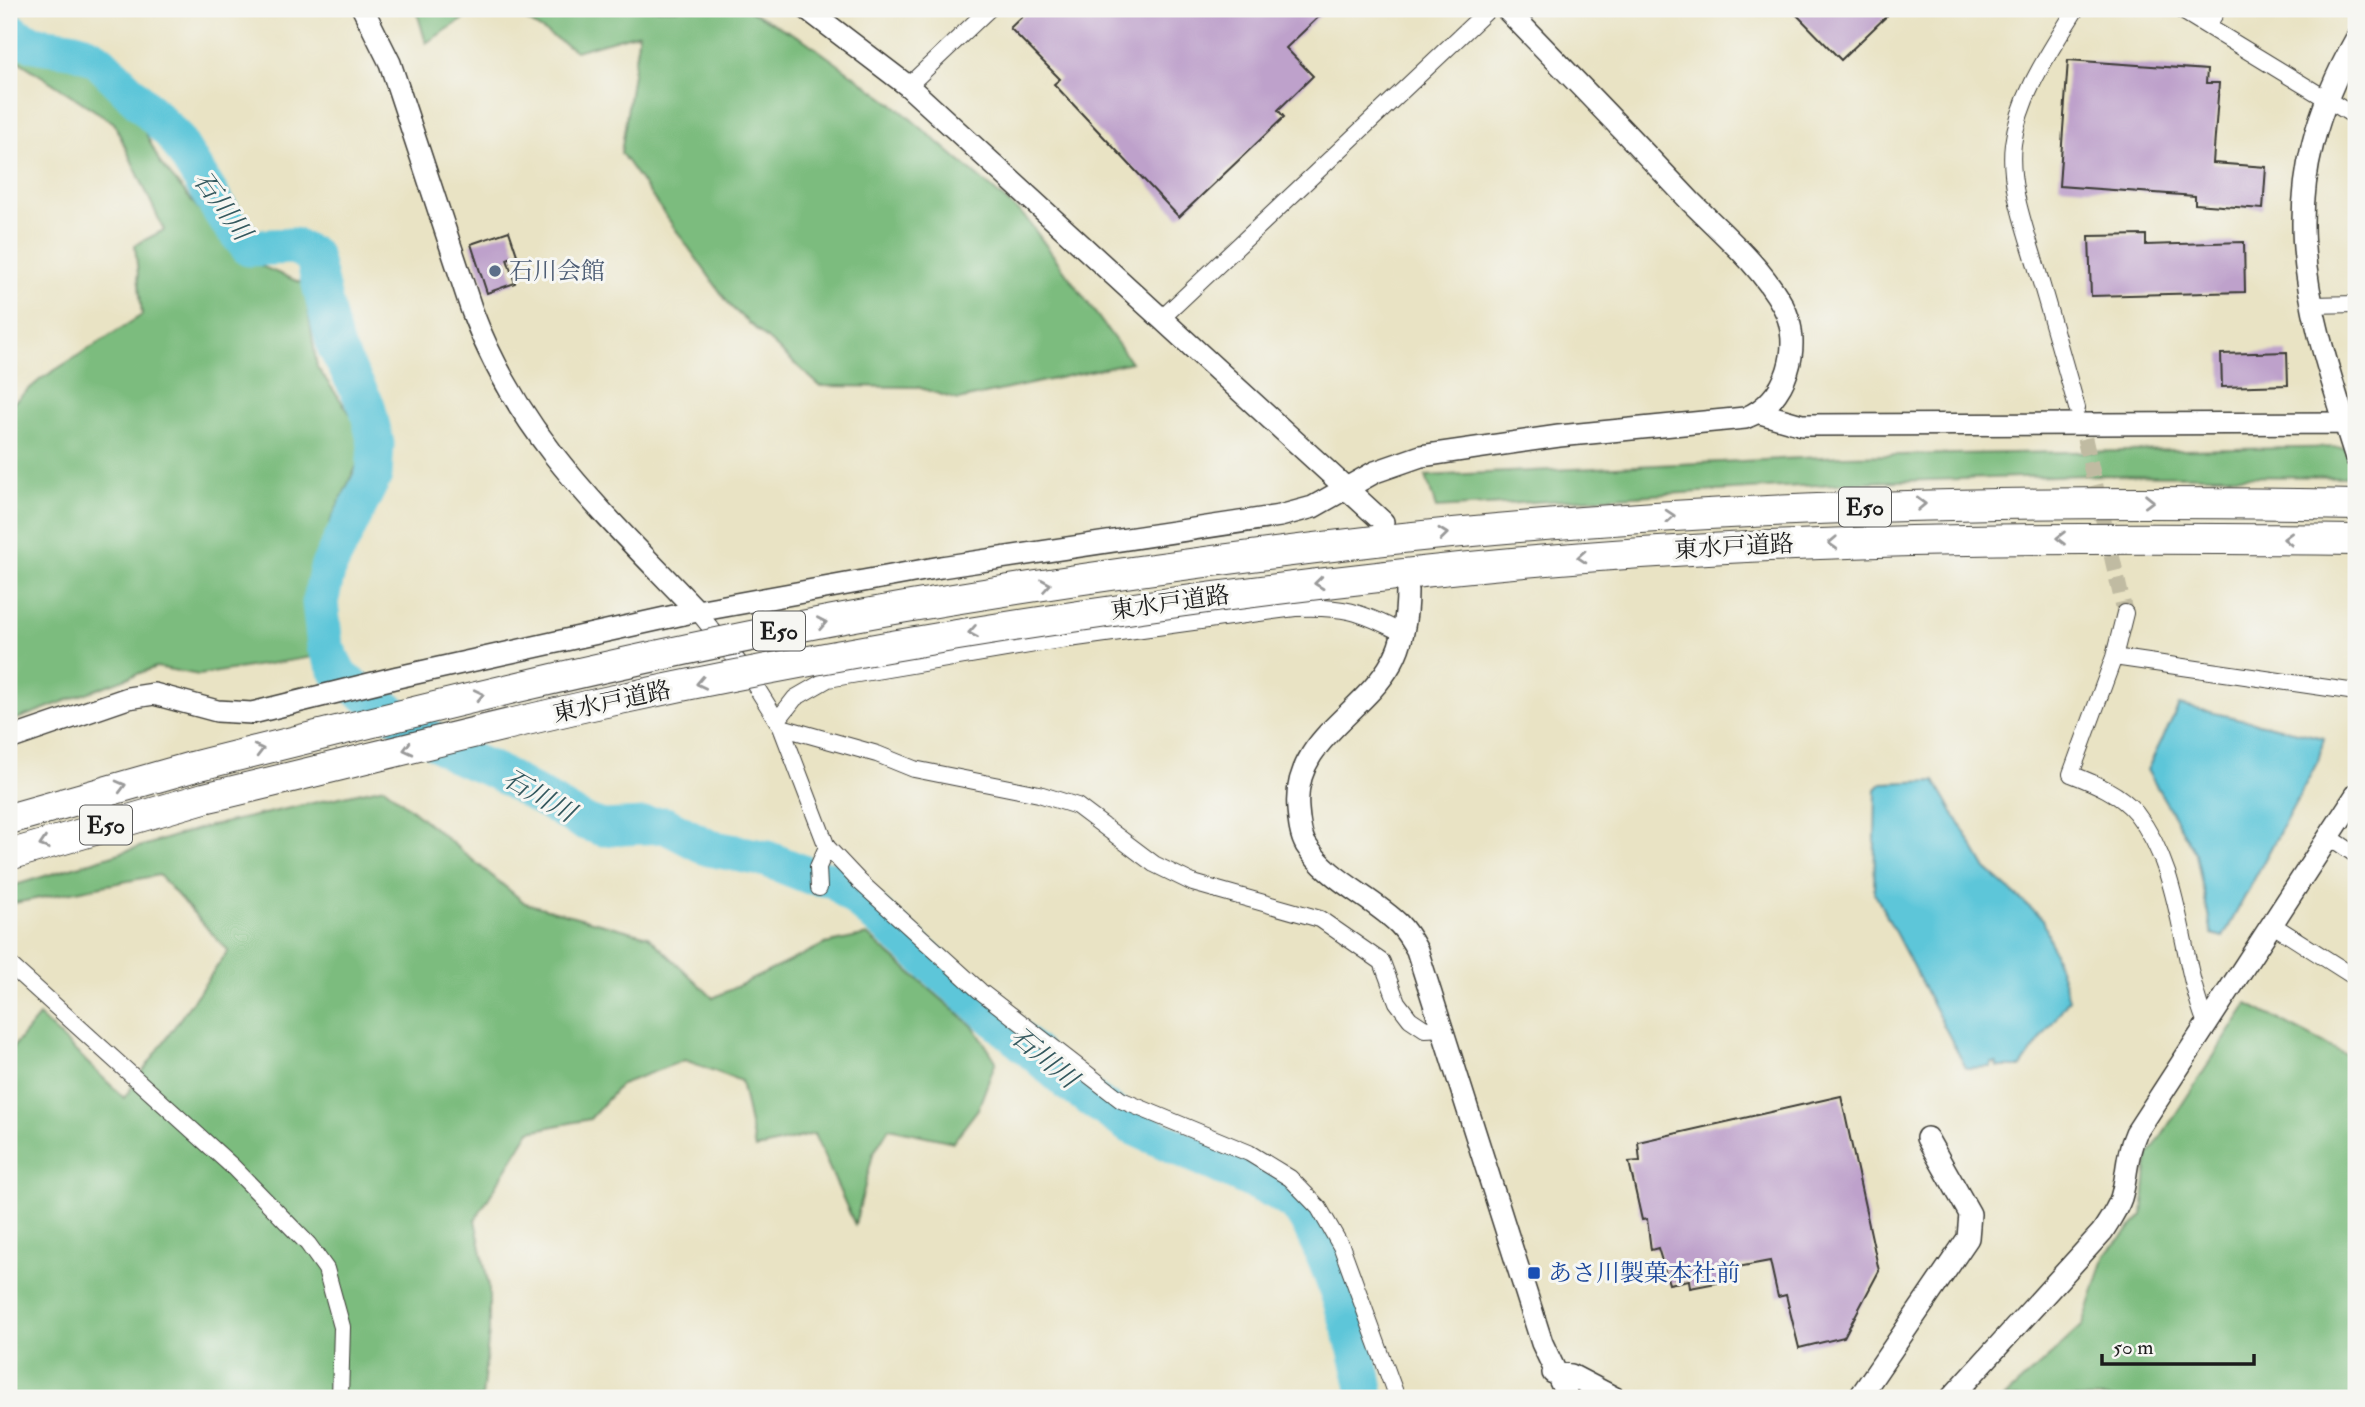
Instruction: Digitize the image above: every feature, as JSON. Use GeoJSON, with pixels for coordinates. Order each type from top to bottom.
{"type":"FeatureCollection","features":[{"type":"Feature","properties":{"kind":"highway","name":"東水戸道路"},"geometry":{"type":"LineString","coordinates":[[9,819],[192,766],[480,695],[876,612],[1379,532],[1498,528],[1684,514],[1941,503],[2140,501],[2356,505]]}},
{"type":"Feature","properties":{"kind":"highway","name":"東水戸道路"},"geometry":{"type":"LineString","coordinates":[[9,855],[204,798],[588,706],[868,650],[1140,606],[1397,583],[1500,563],[1685,549],[1942,538],[2356,540]]}},
{"type":"Feature","properties":{"kind":"street"},"geometry":{"type":"LineString","coordinates":[[363,9],[390,64],[472,311],[487,350],[506,387],[548,451],[697,611],[748,674],[779,724],[827,847],[860,882],[980,991],[1121,1100],[1248,1153],[1290,1178],[1319,1208],[1342,1248],[1397,1398]]}},
{"type":"Feature","properties":{"kind":"street"},"geometry":{"type":"LineString","coordinates":[[807,9],[908,86],[1348,487],[1379,532]]}},
{"type":"Feature","properties":{"kind":"street"},"geometry":{"type":"LineString","coordinates":[[908,86],[989,9]]}},
{"type":"Feature","properties":{"kind":"street"},"geometry":{"type":"LineString","coordinates":[[1162,318],[1489,9]]}},
{"type":"Feature","properties":{"kind":"street"},"geometry":{"type":"LineString","coordinates":[[9,739],[128,698],[154,694],[217,711],[252,713],[398,677],[697,611],[941,567],[1280,516],[1313,507],[1394,463],[1421,456],[1559,436],[1745,418],[1760,413],[1778,394],[1789,368],[1790,335],[1783,306],[1738,251],[1506,9]]}},
{"type":"Feature","properties":{"kind":"street"},"geometry":{"type":"LineString","coordinates":[[2076,9],[2041,67],[2020,114],[2013,144],[2017,195],[2077,408]]}},
{"type":"Feature","properties":{"kind":"street"},"geometry":{"type":"LineString","coordinates":[[2179,9],[2356,117]]}},
{"type":"Feature","properties":{"kind":"street"},"geometry":{"type":"LineString","coordinates":[[2208,25],[2218,9]]}},
{"type":"Feature","properties":{"kind":"street"},"geometry":{"type":"LineString","coordinates":[[2356,39],[2318,120],[2302,194],[2302,251],[2312,305],[2351,423],[2356,458]]}},
{"type":"Feature","properties":{"kind":"street"},"geometry":{"type":"LineString","coordinates":[[2312,305],[2356,303]]}},
{"type":"Feature","properties":{"kind":"street"},"geometry":{"type":"LineString","coordinates":[[1760,413],[1802,425],[2351,423]]}},
{"type":"Feature","properties":{"kind":"street"},"geometry":{"type":"LineString","coordinates":[[1397,583],[1402,633],[1393,662],[1314,748],[1302,768],[1297,796],[1299,822],[1305,844],[1325,869],[1401,925],[1417,950],[1553,1373],[1568,1398]]}},
{"type":"Feature","properties":{"kind":"street"},"geometry":{"type":"LineString","coordinates":[[779,724],[795,698],[828,679],[1047,642],[1295,608],[1333,606],[1364,613],[1402,633]]}},
{"type":"Feature","properties":{"kind":"street"},"geometry":{"type":"LineString","coordinates":[[2124,613],[2114,657],[2071,774],[2104,787],[2135,811],[2169,871],[2193,992],[2207,1026]]}},
{"type":"Feature","properties":{"kind":"street"},"geometry":{"type":"LineString","coordinates":[[2114,657],[2356,692]]}},
{"type":"Feature","properties":{"kind":"street"},"geometry":{"type":"LineString","coordinates":[[779,724],[877,754],[914,769],[1039,794],[1077,806],[1154,864],[1193,883],[1320,919],[1382,962],[1397,1002],[1410,1019],[1425,1029],[1444,1028]]}},
{"type":"Feature","properties":{"kind":"street"},"geometry":{"type":"LineString","coordinates":[[1951,1398],[2102,1232],[2122,1196],[2127,1153],[2136,1133],[2331,838],[2356,795]]}},
{"type":"Feature","properties":{"kind":"street"},"geometry":{"type":"LineString","coordinates":[[2331,838],[2356,855]]}},
{"type":"Feature","properties":{"kind":"street"},"geometry":{"type":"LineString","coordinates":[[819,888],[818,867],[827,847]]}},
{"type":"Feature","properties":{"kind":"street"},"geometry":{"type":"LineString","coordinates":[[2273,925],[2356,978]]}},
{"type":"Feature","properties":{"kind":"street"},"geometry":{"type":"LineString","coordinates":[[9,964],[233,1167],[309,1244],[326,1269],[342,1327],[340,1398]]}},
{"type":"Feature","properties":{"kind":"street"},"geometry":{"type":"LineString","coordinates":[[1859,1398],[1968,1238],[1970,1214],[1927,1138]]}},
{"type":"Feature","properties":{"kind":"street"},"geometry":{"type":"LineString","coordinates":[[1553,1373],[1571,1376],[1615,1398]]}},
{"type":"Feature","properties":{"kind":"green space"},"geometry":{"type":"Polygon","coordinates":[[[416,9],[479,9],[426,43],[416,9]]]}},
{"type":"Feature","properties":{"kind":"green space"},"geometry":{"type":"Polygon","coordinates":[[[508,9],[746,9],[803,39],[897,107],[1026,218],[1131,362],[958,400],[917,387],[820,386],[731,307],[621,153],[639,33],[576,51],[508,9]]]}},
{"type":"Feature","properties":{"kind":"green space"},"geometry":{"type":"Polygon","coordinates":[[[9,41],[68,58],[132,104],[160,163],[212,225],[256,264],[304,284],[317,367],[369,440],[330,522],[313,657],[199,675],[156,667],[9,722],[9,406],[41,379],[142,315],[135,245],[164,230],[114,123],[9,55],[9,41]]]}},
{"type":"Feature","properties":{"kind":"green space"},"geometry":{"type":"Polygon","coordinates":[[[2356,447],[2356,477],[2086,475],[1867,482],[1436,508],[1426,476],[1844,456],[2356,447]]]}},
{"type":"Feature","properties":{"kind":"green space"},"geometry":{"type":"Polygon","coordinates":[[[384,787],[525,903],[648,936],[713,998],[825,944],[867,935],[974,1027],[996,1061],[978,1109],[953,1142],[889,1128],[873,1154],[855,1225],[814,1134],[755,1149],[741,1081],[685,1060],[621,1084],[590,1119],[530,1131],[475,1220],[489,1287],[489,1332],[482,1398],[322,1398],[302,1393],[290,1398],[72,1398],[68,1394],[63,1398],[9,1398],[9,1052],[39,1016],[124,1098],[228,951],[159,875],[9,904],[9,887],[201,828],[384,787]]]}},
{"type":"Feature","properties":{"kind":"green space"},"geometry":{"type":"Polygon","coordinates":[[[2248,1004],[2356,1060],[2356,1398],[2004,1398],[2083,1325],[2105,1255],[2143,1215],[2148,1156],[2248,1004]]]}},
{"type":"Feature","properties":{"kind":"water"},"geometry":{"type":"Polygon","coordinates":[[[2179,705],[2324,738],[2318,761],[2223,937],[2212,934],[2196,854],[2147,770],[2179,705]]]}},
{"type":"Feature","properties":{"kind":"water"},"geometry":{"type":"Polygon","coordinates":[[[1935,781],[1986,869],[2043,919],[2069,999],[2021,1067],[1997,1067],[1996,1063],[1991,1063],[1990,1067],[1966,1068],[1874,892],[1876,789],[1882,783],[1935,781]]]}},
{"type":"Feature","properties":{"kind":"building"},"geometry":{"type":"Polygon","coordinates":[[[1030,9],[1327,9],[1286,48],[1313,76],[1278,110],[1284,117],[1179,217],[1054,84],[1060,79],[1010,28],[1030,9]]]}},
{"type":"Feature","properties":{"kind":"building"},"geometry":{"type":"Polygon","coordinates":[[[1791,9],[1894,9],[1841,60],[1791,9]]]}},
{"type":"Feature","properties":{"kind":"building"},"geometry":{"type":"Polygon","coordinates":[[[2068,60],[2207,70],[2206,83],[2219,83],[2213,163],[2266,167],[2263,209],[2195,204],[2195,196],[2059,186],[2068,60]]]}},
{"type":"Feature","properties":{"kind":"building","name":"石川会館"},"geometry":{"type":"Polygon","coordinates":[[[509,231],[517,255],[507,259],[515,283],[487,293],[471,244],[509,231]]]}},
{"type":"Feature","properties":{"kind":"building"},"geometry":{"type":"Polygon","coordinates":[[[2146,235],[2146,245],[2244,242],[2245,292],[2091,296],[2089,236],[2146,235]]]}},
{"type":"Feature","properties":{"kind":"building"},"geometry":{"type":"Polygon","coordinates":[[[2287,352],[2288,385],[2222,387],[2221,354],[2287,352]]]}},
{"type":"Feature","properties":{"kind":"building"},"geometry":{"type":"Polygon","coordinates":[[[1841,1096],[1879,1271],[1844,1337],[1799,1348],[1786,1295],[1778,1297],[1770,1261],[1727,1269],[1727,1281],[1690,1288],[1689,1280],[1669,1284],[1658,1248],[1651,1250],[1647,1219],[1642,1220],[1629,1162],[1640,1161],[1638,1142],[1841,1096]]]}},
{"type":"Feature","properties":{"kind":"waterway","name":"石川川"},"geometry":{"type":"LineString","coordinates":[[9,29],[31,43],[76,50],[99,61],[175,137],[225,218],[249,248],[293,246],[313,255],[335,346],[367,406],[376,444],[374,475],[328,568],[320,602],[325,646],[341,678],[456,755],[495,771],[582,821],[603,828],[665,825],[709,848],[767,859],[810,876],[835,880],[1071,1085],[1129,1125],[1277,1192],[1299,1208],[1309,1223],[1330,1270],[1358,1356],[1366,1398]]}},
{"type":"Feature","properties":{"kind":"tunnel"},"geometry":{"type":"LineString","coordinates":[[2079,415],[2125,613]]}},
{"type":"Feature","properties":{"kind":"place","name":"石川会館"},"geometry":{"type":"Point","coordinates":[495,271]}},
{"type":"Feature","properties":{"kind":"place","name":"あさ川製菓本社前"},"geometry":{"type":"Point","coordinates":[1534,1273]}}]}
